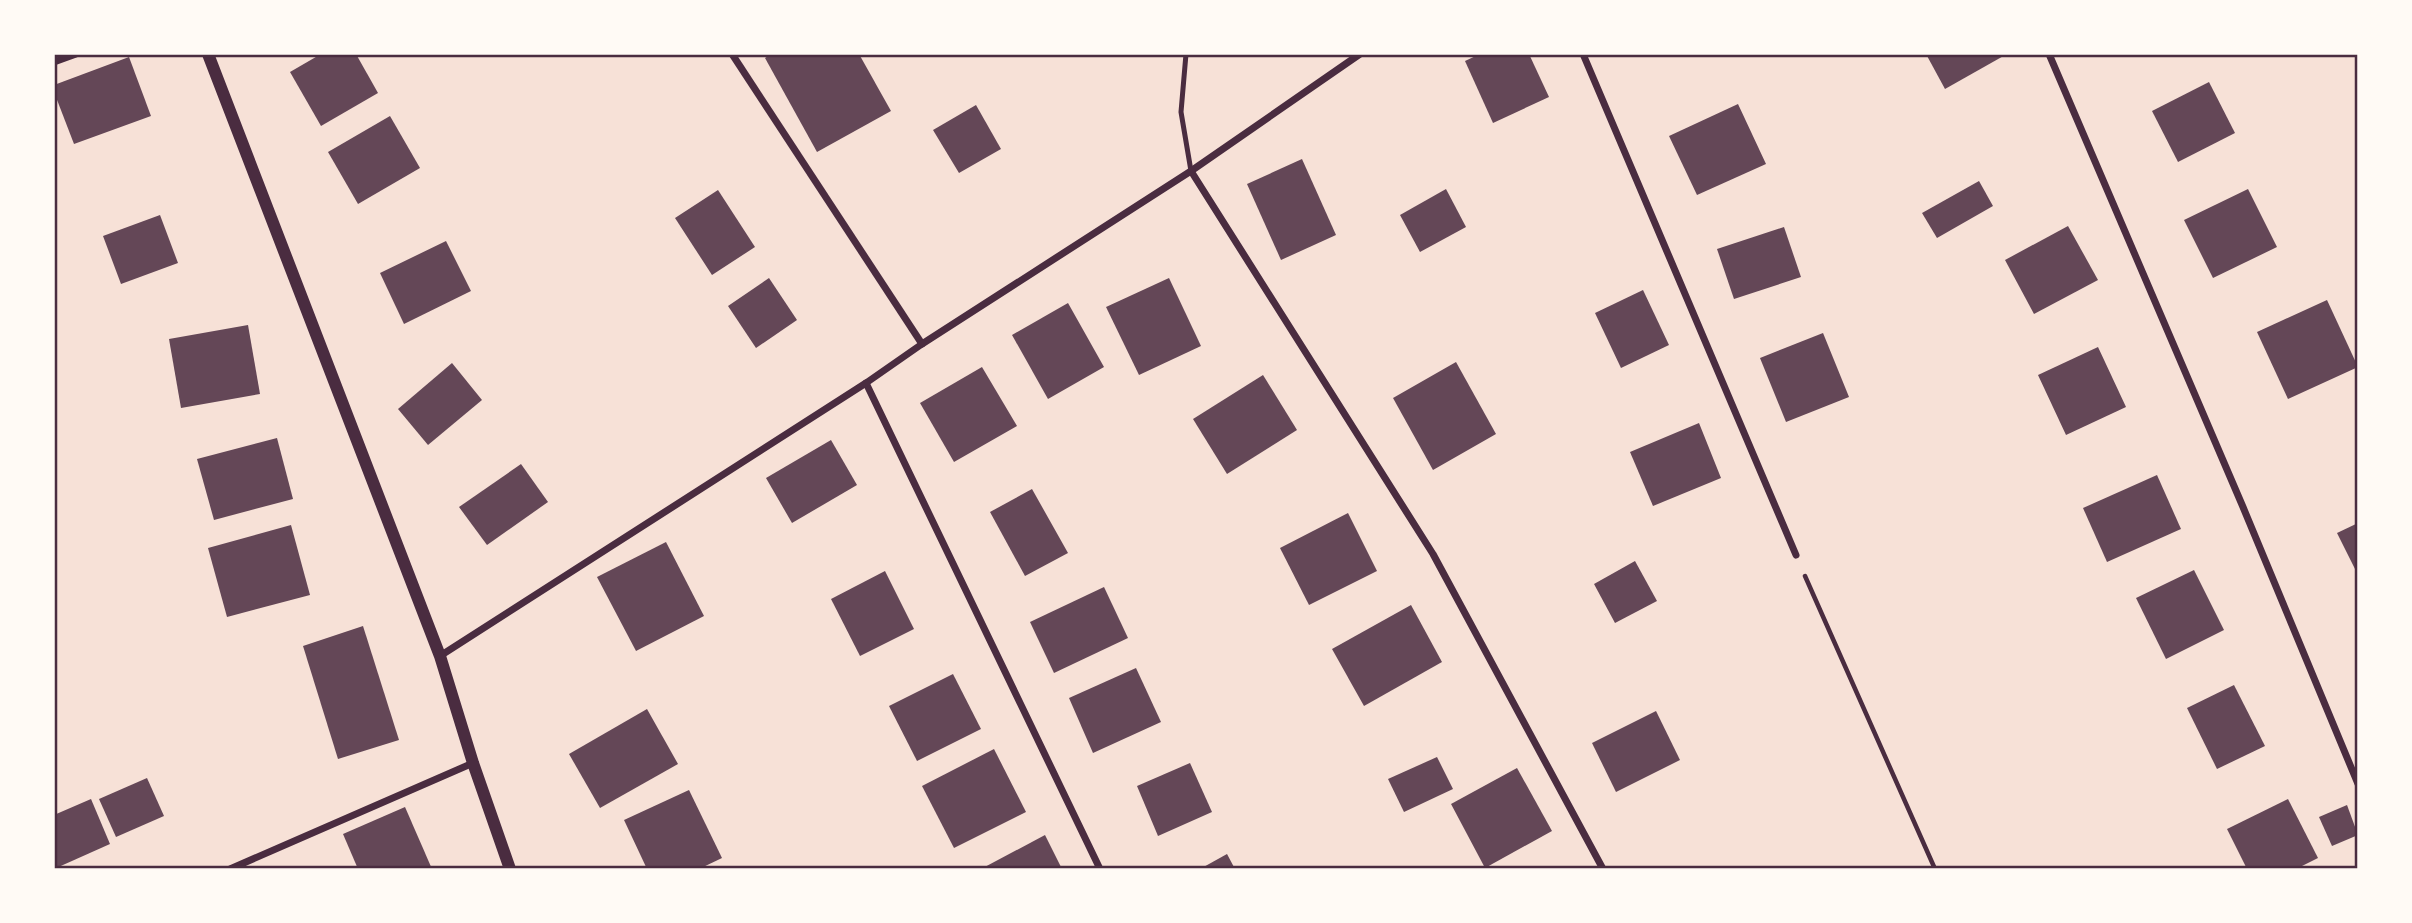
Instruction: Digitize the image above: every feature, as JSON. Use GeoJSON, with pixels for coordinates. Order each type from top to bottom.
{"type":"FeatureCollection","features":[{"type":"Feature","properties":{"kind":"street"},"geometry":{"type":"LineString","coordinates":[[54,62],[76,54]]}},
{"type":"Feature","properties":{"kind":"street"},"geometry":{"type":"LineString","coordinates":[[208,54],[440,656],[510,869]]}},
{"type":"Feature","properties":{"kind":"street"},"geometry":{"type":"LineString","coordinates":[[732,54],[922,344]]}},
{"type":"Feature","properties":{"kind":"street"},"geometry":{"type":"LineString","coordinates":[[440,656],[1191,171],[1360,54]]}},
{"type":"Feature","properties":{"kind":"street"},"geometry":{"type":"LineString","coordinates":[[1583,54],[1797,555]]}},
{"type":"Feature","properties":{"kind":"street"},"geometry":{"type":"LineString","coordinates":[[2049,54],[2244,507],[2358,784]]}},
{"type":"Feature","properties":{"kind":"street"},"geometry":{"type":"LineString","coordinates":[[1191,171],[1433,554],[1603,869]]}},
{"type":"Feature","properties":{"kind":"street"},"geometry":{"type":"LineString","coordinates":[[866,383],[1100,869]]}},
{"type":"Feature","properties":{"kind":"street"},"geometry":{"type":"LineString","coordinates":[[230,869],[473,763]]}},
{"type":"Feature","properties":{"kind":"lane"},"geometry":{"type":"LineString","coordinates":[[1186,54],[1181,112],[1191,171]]}},
{"type":"Feature","properties":{"kind":"path"},"geometry":{"type":"LineString","coordinates":[[1797,555],[1936,869]]}},
{"type":"Feature","properties":{"kind":"building"},"geometry":{"type":"Polygon","coordinates":[[[321,54],[356,54],[378,93],[321,126],[290,72],[321,54]]]}},
{"type":"Feature","properties":{"kind":"building"},"geometry":{"type":"Polygon","coordinates":[[[771,54],[859,54],[891,111],[817,152],[765,58],[771,54]]]}},
{"type":"Feature","properties":{"kind":"building"},"geometry":{"type":"Polygon","coordinates":[[[1480,54],[1529,54],[1549,97],[1493,123],[1465,61],[1480,54]]]}},
{"type":"Feature","properties":{"kind":"building"},"geometry":{"type":"Polygon","coordinates":[[[1926,54],[2007,54],[1945,89],[1926,54]]]}},
{"type":"Feature","properties":{"kind":"building"},"geometry":{"type":"Polygon","coordinates":[[[129,57],[151,116],[74,144],[54,92],[54,85],[129,57]]]}},
{"type":"Feature","properties":{"kind":"building"},"geometry":{"type":"Polygon","coordinates":[[[2209,82],[2235,133],[2178,162],[2152,111],[2209,82]]]}},
{"type":"Feature","properties":{"kind":"building"},"geometry":{"type":"Polygon","coordinates":[[[1738,104],[1766,164],[1697,195],[1669,136],[1738,104]]]}},
{"type":"Feature","properties":{"kind":"building"},"geometry":{"type":"Polygon","coordinates":[[[976,105],[1001,149],[959,173],[933,130],[976,105]]]}},
{"type":"Feature","properties":{"kind":"building"},"geometry":{"type":"Polygon","coordinates":[[[390,116],[420,168],[358,204],[328,152],[390,116]]]}},
{"type":"Feature","properties":{"kind":"building"},"geometry":{"type":"Polygon","coordinates":[[[1302,159],[1336,235],[1281,260],[1247,184],[1302,159]]]}},
{"type":"Feature","properties":{"kind":"building"},"geometry":{"type":"Polygon","coordinates":[[[1979,181],[1993,206],[1937,238],[1922,213],[1979,181]]]}},
{"type":"Feature","properties":{"kind":"building"},"geometry":{"type":"Polygon","coordinates":[[[1446,189],[1466,227],[1420,252],[1400,215],[1446,189]]]}},
{"type":"Feature","properties":{"kind":"building"},"geometry":{"type":"Polygon","coordinates":[[[2248,189],[2277,247],[2213,278],[2184,220],[2248,189]]]}},
{"type":"Feature","properties":{"kind":"building"},"geometry":{"type":"Polygon","coordinates":[[[718,190],[755,247],[712,275],[675,218],[718,190]]]}},
{"type":"Feature","properties":{"kind":"building"},"geometry":{"type":"Polygon","coordinates":[[[160,215],[178,263],[121,284],[103,236],[160,215]]]}},
{"type":"Feature","properties":{"kind":"building"},"geometry":{"type":"Polygon","coordinates":[[[2068,226],[2098,280],[2034,314],[2005,260],[2068,226]]]}},
{"type":"Feature","properties":{"kind":"building"},"geometry":{"type":"Polygon","coordinates":[[[1784,227],[1801,277],[1734,299],[1717,249],[1784,227]]]}},
{"type":"Feature","properties":{"kind":"building"},"geometry":{"type":"Polygon","coordinates":[[[446,241],[471,291],[404,324],[380,273],[446,241]]]}},
{"type":"Feature","properties":{"kind":"building"},"geometry":{"type":"Polygon","coordinates":[[[769,278],[797,320],[756,348],[728,306],[769,278]]]}},
{"type":"Feature","properties":{"kind":"building"},"geometry":{"type":"Polygon","coordinates":[[[1169,278],[1201,346],[1139,375],[1106,307],[1169,278]]]}},
{"type":"Feature","properties":{"kind":"building"},"geometry":{"type":"Polygon","coordinates":[[[1643,290],[1669,345],[1621,368],[1595,313],[1643,290]]]}},
{"type":"Feature","properties":{"kind":"building"},"geometry":{"type":"Polygon","coordinates":[[[2327,300],[2358,367],[2288,399],[2257,332],[2327,300]]]}},
{"type":"Feature","properties":{"kind":"building"},"geometry":{"type":"Polygon","coordinates":[[[1068,303],[1104,367],[1048,399],[1012,335],[1068,303]]]}},
{"type":"Feature","properties":{"kind":"building"},"geometry":{"type":"Polygon","coordinates":[[[248,325],[260,394],[181,408],[169,339],[248,325]]]}},
{"type":"Feature","properties":{"kind":"building"},"geometry":{"type":"Polygon","coordinates":[[[1823,333],[1849,397],[1786,422],[1760,358],[1823,333]]]}},
{"type":"Feature","properties":{"kind":"building"},"geometry":{"type":"Polygon","coordinates":[[[2098,347],[2126,407],[2066,435],[2038,375],[2098,347]]]}},
{"type":"Feature","properties":{"kind":"building"},"geometry":{"type":"Polygon","coordinates":[[[1456,362],[1496,434],[1433,470],[1393,398],[1456,362]]]}},
{"type":"Feature","properties":{"kind":"building"},"geometry":{"type":"Polygon","coordinates":[[[452,363],[482,400],[428,445],[398,409],[452,363]]]}},
{"type":"Feature","properties":{"kind":"building"},"geometry":{"type":"Polygon","coordinates":[[[982,367],[1017,426],[954,462],[920,403],[982,367]]]}},
{"type":"Feature","properties":{"kind":"building"},"geometry":{"type":"Polygon","coordinates":[[[1263,375],[1297,430],[1227,474],[1193,419],[1263,375]]]}},
{"type":"Feature","properties":{"kind":"building"},"geometry":{"type":"Polygon","coordinates":[[[1699,423],[1721,478],[1653,506],[1630,452],[1699,423]]]}},
{"type":"Feature","properties":{"kind":"building"},"geometry":{"type":"Polygon","coordinates":[[[277,438],[293,499],[214,520],[197,459],[277,438]]]}},
{"type":"Feature","properties":{"kind":"building"},"geometry":{"type":"Polygon","coordinates":[[[831,440],[857,485],[792,523],[766,478],[831,440]]]}},
{"type":"Feature","properties":{"kind":"building"},"geometry":{"type":"Polygon","coordinates":[[[521,464],[548,502],[487,545],[459,507],[521,464]]]}},
{"type":"Feature","properties":{"kind":"building"},"geometry":{"type":"Polygon","coordinates":[[[2157,475],[2181,529],[2107,562],[2083,508],[2157,475]]]}},
{"type":"Feature","properties":{"kind":"building"},"geometry":{"type":"Polygon","coordinates":[[[1032,489],[1068,553],[1025,576],[990,512],[1032,489]]]}},
{"type":"Feature","properties":{"kind":"building"},"geometry":{"type":"Polygon","coordinates":[[[1348,513],[1377,571],[1309,605],[1280,548],[1348,513]]]}},
{"type":"Feature","properties":{"kind":"building"},"geometry":{"type":"Polygon","coordinates":[[[2358,523],[2358,575],[2337,533],[2358,523]]]}},
{"type":"Feature","properties":{"kind":"building"},"geometry":{"type":"Polygon","coordinates":[[[291,525],[310,595],[227,617],[208,548],[291,525]]]}},
{"type":"Feature","properties":{"kind":"building"},"geometry":{"type":"Polygon","coordinates":[[[666,542],[704,616],[636,651],[597,577],[666,542]]]}},
{"type":"Feature","properties":{"kind":"building"},"geometry":{"type":"Polygon","coordinates":[[[1635,561],[1657,601],[1615,623],[1594,584],[1635,561]]]}},
{"type":"Feature","properties":{"kind":"building"},"geometry":{"type":"Polygon","coordinates":[[[2194,570],[2224,630],[2166,659],[2136,598],[2194,570]]]}},
{"type":"Feature","properties":{"kind":"building"},"geometry":{"type":"Polygon","coordinates":[[[885,571],[914,629],[860,656],[831,599],[885,571]]]}},
{"type":"Feature","properties":{"kind":"building"},"geometry":{"type":"Polygon","coordinates":[[[1104,587],[1128,638],[1054,673],[1030,622],[1104,587]]]}},
{"type":"Feature","properties":{"kind":"building"},"geometry":{"type":"Polygon","coordinates":[[[1411,605],[1442,662],[1364,706],[1332,649],[1411,605]]]}},
{"type":"Feature","properties":{"kind":"building"},"geometry":{"type":"Polygon","coordinates":[[[363,626],[399,740],[338,759],[303,646],[363,626]]]}},
{"type":"Feature","properties":{"kind":"building"},"geometry":{"type":"Polygon","coordinates":[[[1136,668],[1161,722],[1093,753],[1069,698],[1136,668]]]}},
{"type":"Feature","properties":{"kind":"building"},"geometry":{"type":"Polygon","coordinates":[[[953,674],[981,729],[917,761],[889,706],[953,674]]]}},
{"type":"Feature","properties":{"kind":"building"},"geometry":{"type":"Polygon","coordinates":[[[2234,685],[2265,746],[2217,769],[2187,708],[2234,685]]]}},
{"type":"Feature","properties":{"kind":"building"},"geometry":{"type":"Polygon","coordinates":[[[647,709],[678,764],[600,808],[569,754],[647,709]]]}},
{"type":"Feature","properties":{"kind":"building"},"geometry":{"type":"Polygon","coordinates":[[[1656,711],[1680,760],[1616,792],[1592,743],[1656,711]]]}},
{"type":"Feature","properties":{"kind":"building"},"geometry":{"type":"Polygon","coordinates":[[[994,749],[1026,812],[954,848],[922,786],[994,749]]]}},
{"type":"Feature","properties":{"kind":"building"},"geometry":{"type":"Polygon","coordinates":[[[1437,757],[1453,789],[1404,812],[1388,779],[1437,757]]]}},
{"type":"Feature","properties":{"kind":"building"},"geometry":{"type":"Polygon","coordinates":[[[1190,763],[1212,812],[1158,836],[1137,786],[1190,763]]]}},
{"type":"Feature","properties":{"kind":"building"},"geometry":{"type":"Polygon","coordinates":[[[1517,768],[1552,831],[1485,868],[1451,804],[1517,768]]]}},
{"type":"Feature","properties":{"kind":"building"},"geometry":{"type":"Polygon","coordinates":[[[147,778],[164,816],[116,837],[99,799],[147,778]]]}},
{"type":"Feature","properties":{"kind":"building"},"geometry":{"type":"Polygon","coordinates":[[[689,790],[722,858],[699,869],[647,869],[624,820],[689,790]]]}},
{"type":"Feature","properties":{"kind":"building"},"geometry":{"type":"Polygon","coordinates":[[[91,799],[110,844],[54,869],[54,815],[91,799]]]}},
{"type":"Feature","properties":{"kind":"building"},"geometry":{"type":"Polygon","coordinates":[[[2288,799],[2318,858],[2296,869],[2247,869],[2227,829],[2288,799]]]}},
{"type":"Feature","properties":{"kind":"building"},"geometry":{"type":"Polygon","coordinates":[[[2347,805],[2358,835],[2332,846],[2319,817],[2347,805]]]}},
{"type":"Feature","properties":{"kind":"building"},"geometry":{"type":"Polygon","coordinates":[[[405,807],[432,869],[358,869],[343,834],[405,807]]]}},
{"type":"Feature","properties":{"kind":"building"},"geometry":{"type":"Polygon","coordinates":[[[1045,835],[1062,869],[981,869],[1045,835]]]}},
{"type":"Feature","properties":{"kind":"building"},"geometry":{"type":"Polygon","coordinates":[[[1227,854],[1235,869],[1200,869],[1227,854]]]}}]}
